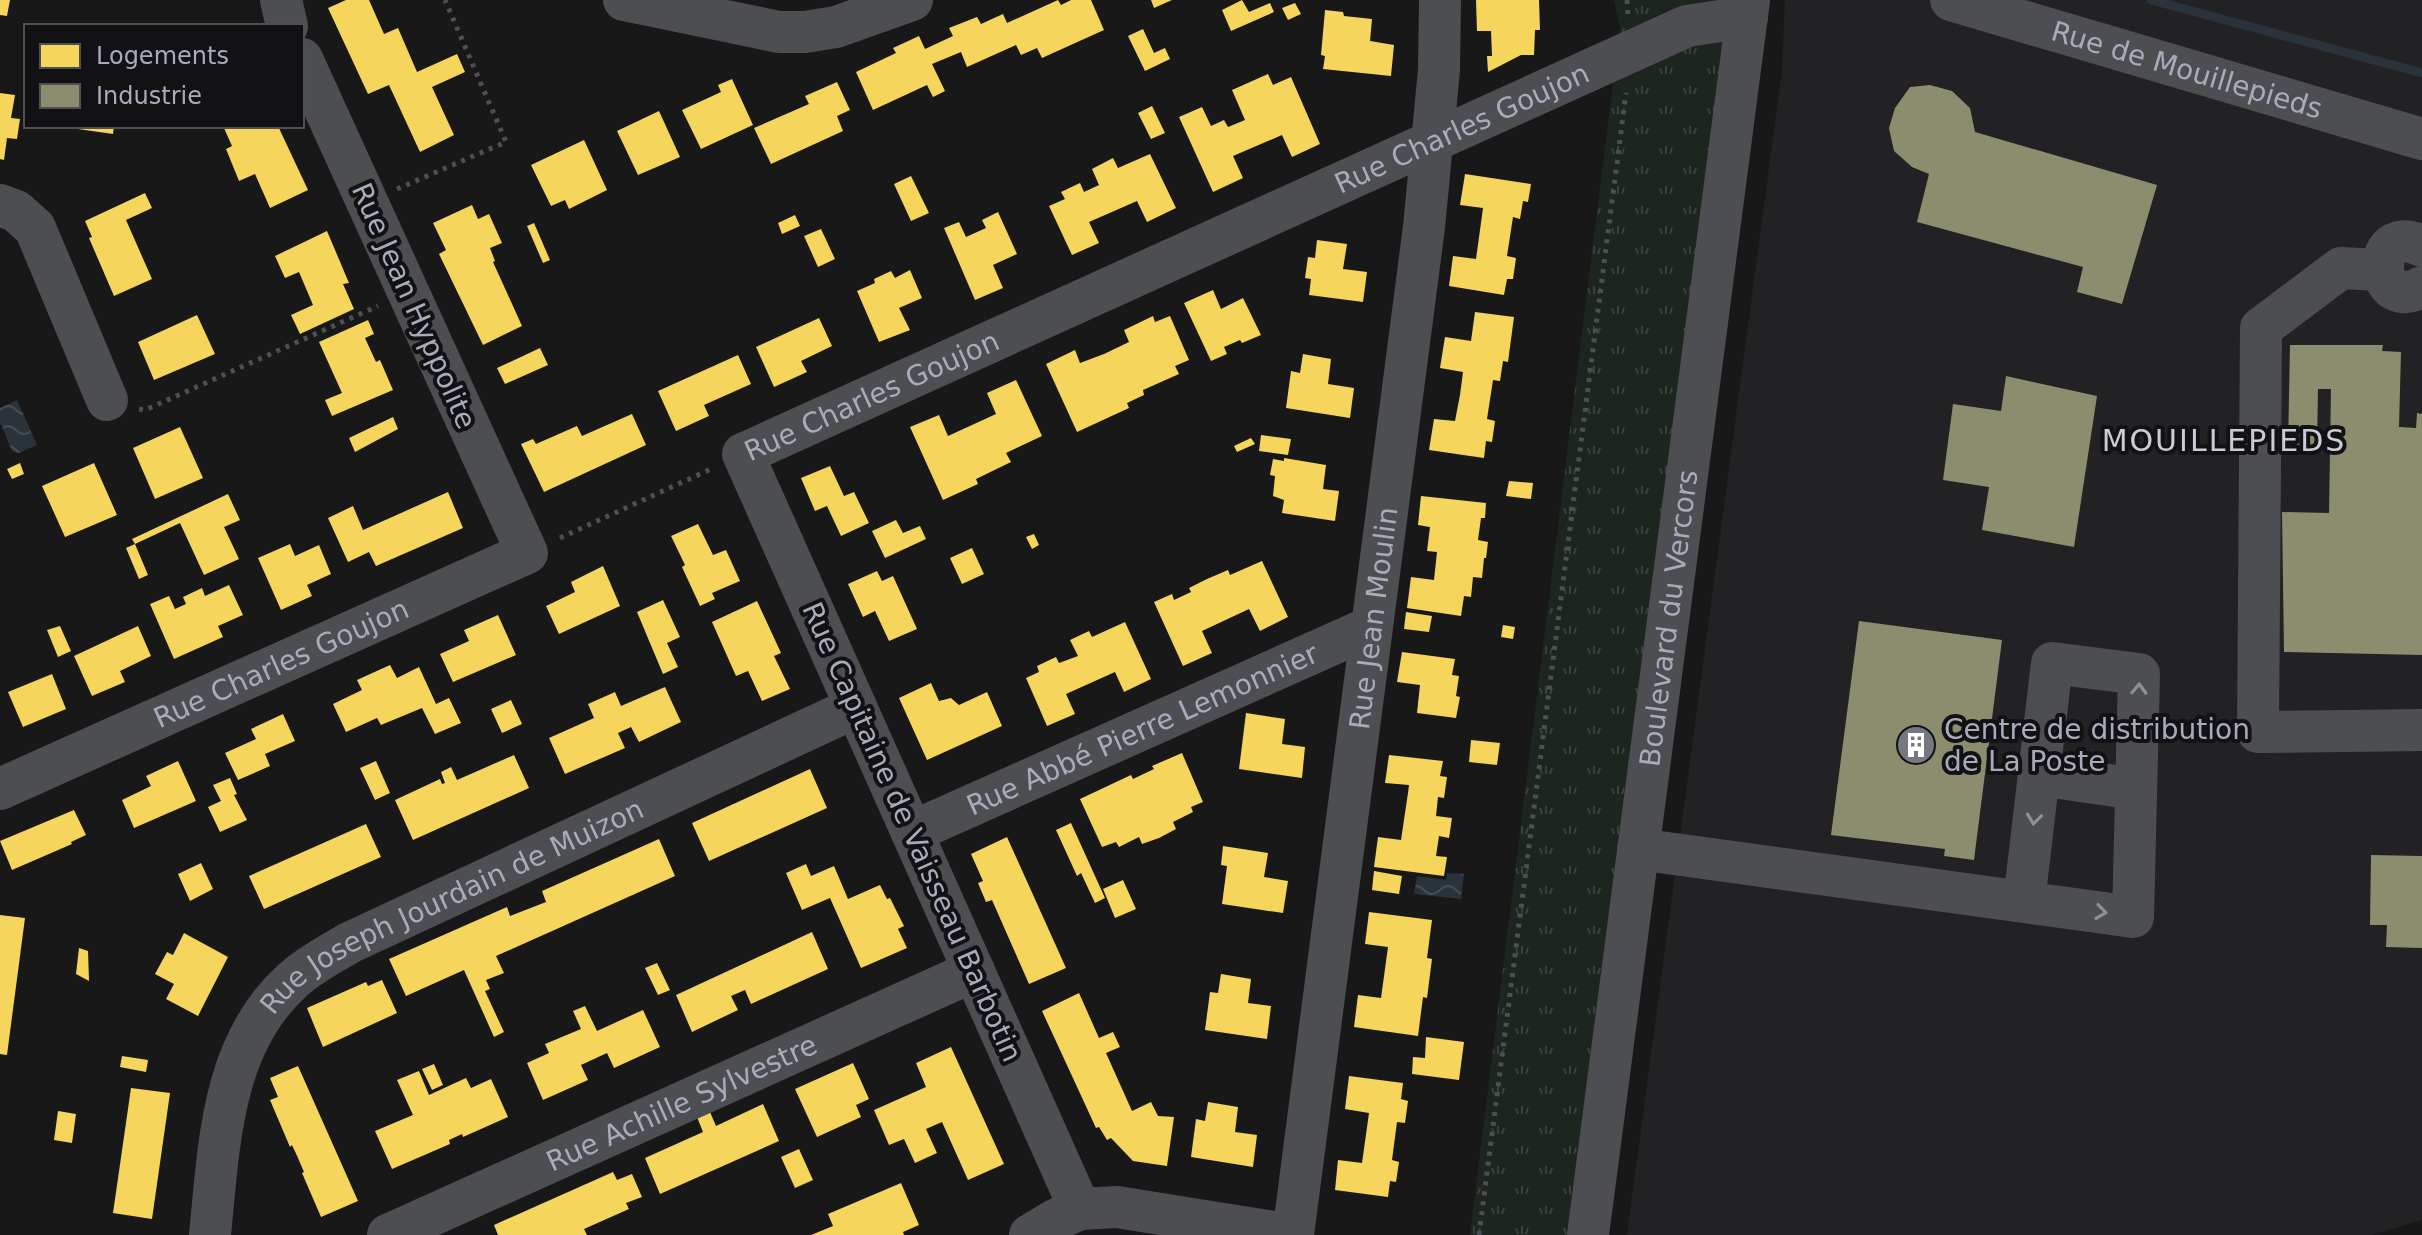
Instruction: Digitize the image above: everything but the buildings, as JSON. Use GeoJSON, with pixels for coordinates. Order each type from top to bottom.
{"type":"FeatureCollection","features":[{"type":"Feature","properties":{"kind":"street"},"geometry":{"type":"LineString","coordinates":[[281,0],[287,24]]}},
{"type":"Feature","properties":{"kind":"street"},"geometry":{"type":"LineString","coordinates":[[624,0],[779,32],[792,32],[836,27],[912,0]]}},
{"type":"Feature","properties":{"kind":"street","name":"Rue Jean Moulin"},"geometry":{"type":"LineString","coordinates":[[1293,1235],[1424,227],[1439,70],[1440,0]]}},
{"type":"Feature","properties":{"kind":"street","name":"Rue de Mouillepieds"},"geometry":{"type":"LineString","coordinates":[[1951,0],[2422,139]]}},
{"type":"Feature","properties":{"kind":"street","name":"Rue Charles Goujon"},"geometry":{"type":"LineString","coordinates":[[743,454],[1687,26],[1748,8]]}},
{"type":"Feature","properties":{"kind":"street","name":"Boulevard du Vercors"},"geometry":{"type":"LineString","coordinates":[[1588,1235],[1748,8]]}},
{"type":"Feature","properties":{"kind":"street","name":"Rue Jean Hyppolite"},"geometry":{"type":"LineString","coordinates":[[304,63],[527,553]]}},
{"type":"Feature","properties":{"kind":"street"},"geometry":{"type":"LineString","coordinates":[[0,205],[16,211],[35,228],[107,400]]}},
{"type":"Feature","properties":{"kind":"street"},"geometry":{"type":"LineString","coordinates":[[2419,234],[2394,244],[2382,260],[2381,270],[2391,287],[2410,292],[2421,290]]}},
{"type":"Feature","properties":{"kind":"street"},"geometry":{"type":"LineString","coordinates":[[2381,270],[2341,268],[2261,328],[2258,732],[2422,730]]}},
{"type":"Feature","properties":{"kind":"street","name":"Rue Capitaine de Vaisseau Barbotin"},"geometry":{"type":"LineString","coordinates":[[743,454],[1080,1209]]}},
{"type":"Feature","properties":{"kind":"street","name":"Rue Charles Goujon"},"geometry":{"type":"LineString","coordinates":[[0,789],[527,553]]}},
{"type":"Feature","properties":{"kind":"street","name":"Rue Abbé Pierre Lemonnier"},"geometry":{"type":"LineString","coordinates":[[912,832],[1371,627]]}},
{"type":"Feature","properties":{"kind":"street"},"geometry":{"type":"LineString","coordinates":[[1638,849],[2133,917],[2139,674],[2052,663],[2024,902]]}},
{"type":"Feature","properties":{"kind":"street","name":"Rue Joseph Jourdain de Muizon"},"geometry":{"type":"LineString","coordinates":[[210,1235],[222,1118],[237,1061],[264,1010],[293,979],[349,943],[856,707]]}},
{"type":"Feature","properties":{"kind":"street"},"geometry":{"type":"LineString","coordinates":[[2039,775],[2136,789]]}},
{"type":"Feature","properties":{"kind":"street","name":"Rue Achille Sylvestre"},"geometry":{"type":"LineString","coordinates":[[388,1235],[974,971]]}},
{"type":"Feature","properties":{"kind":"street"},"geometry":{"type":"LineString","coordinates":[[1030,1235],[1080,1209],[1117,1207],[1293,1235]]}},
{"type":"Feature","properties":{"kind":"path"},"geometry":{"type":"LineString","coordinates":[[367,201],[506,142],[445,0]]}},
{"type":"Feature","properties":{"kind":"path"},"geometry":{"type":"LineString","coordinates":[[1479,1235],[1631,51]]}},
{"type":"Feature","properties":{"kind":"path"},"geometry":{"type":"LineString","coordinates":[[107,400],[145,410],[408,292]]}},
{"type":"Feature","properties":{"kind":"path","name":"Rue Charles Goujon"},"geometry":{"type":"LineString","coordinates":[[527,553],[743,454]]}},
{"type":"Feature","properties":{"kind":"shaded area"},"geometry":{"type":"Polygon","coordinates":[[[1785,0],[2422,0],[2422,1220],[2371,1235],[1627,1235],[1782,70],[1785,0]]]}},
{"type":"Feature","properties":{"kind":"green space"},"geometry":{"type":"Polygon","coordinates":[[[1614,0],[1731,0],[1577,1235],[1470,1235],[1620,27],[1614,0]]]}},
{"type":"Feature","properties":{"kind":"water"},"geometry":{"type":"Polygon","coordinates":[[[17,400],[37,445],[19,453],[12,451],[0,422],[0,408],[17,400]]]}},
{"type":"Feature","properties":{"kind":"water"},"geometry":{"type":"Polygon","coordinates":[[[1447,873],[1464,874],[1461,899],[1414,894],[1417,876],[1446,880],[1447,873]]]}},
{"type":"Feature","properties":{"kind":"waterway"},"geometry":{"type":"LineString","coordinates":[[2151,0],[2422,73]]}},
{"type":"Feature","properties":{"kind":"place","name":"Centre de distribution de La Poste"},"geometry":{"type":"Point","coordinates":[1916,745]}},
{"type":"Feature","properties":{"kind":"district","name":"MOUILLEPIEDS"},"geometry":{"type":"Point","coordinates":[2224,440]}}]}
